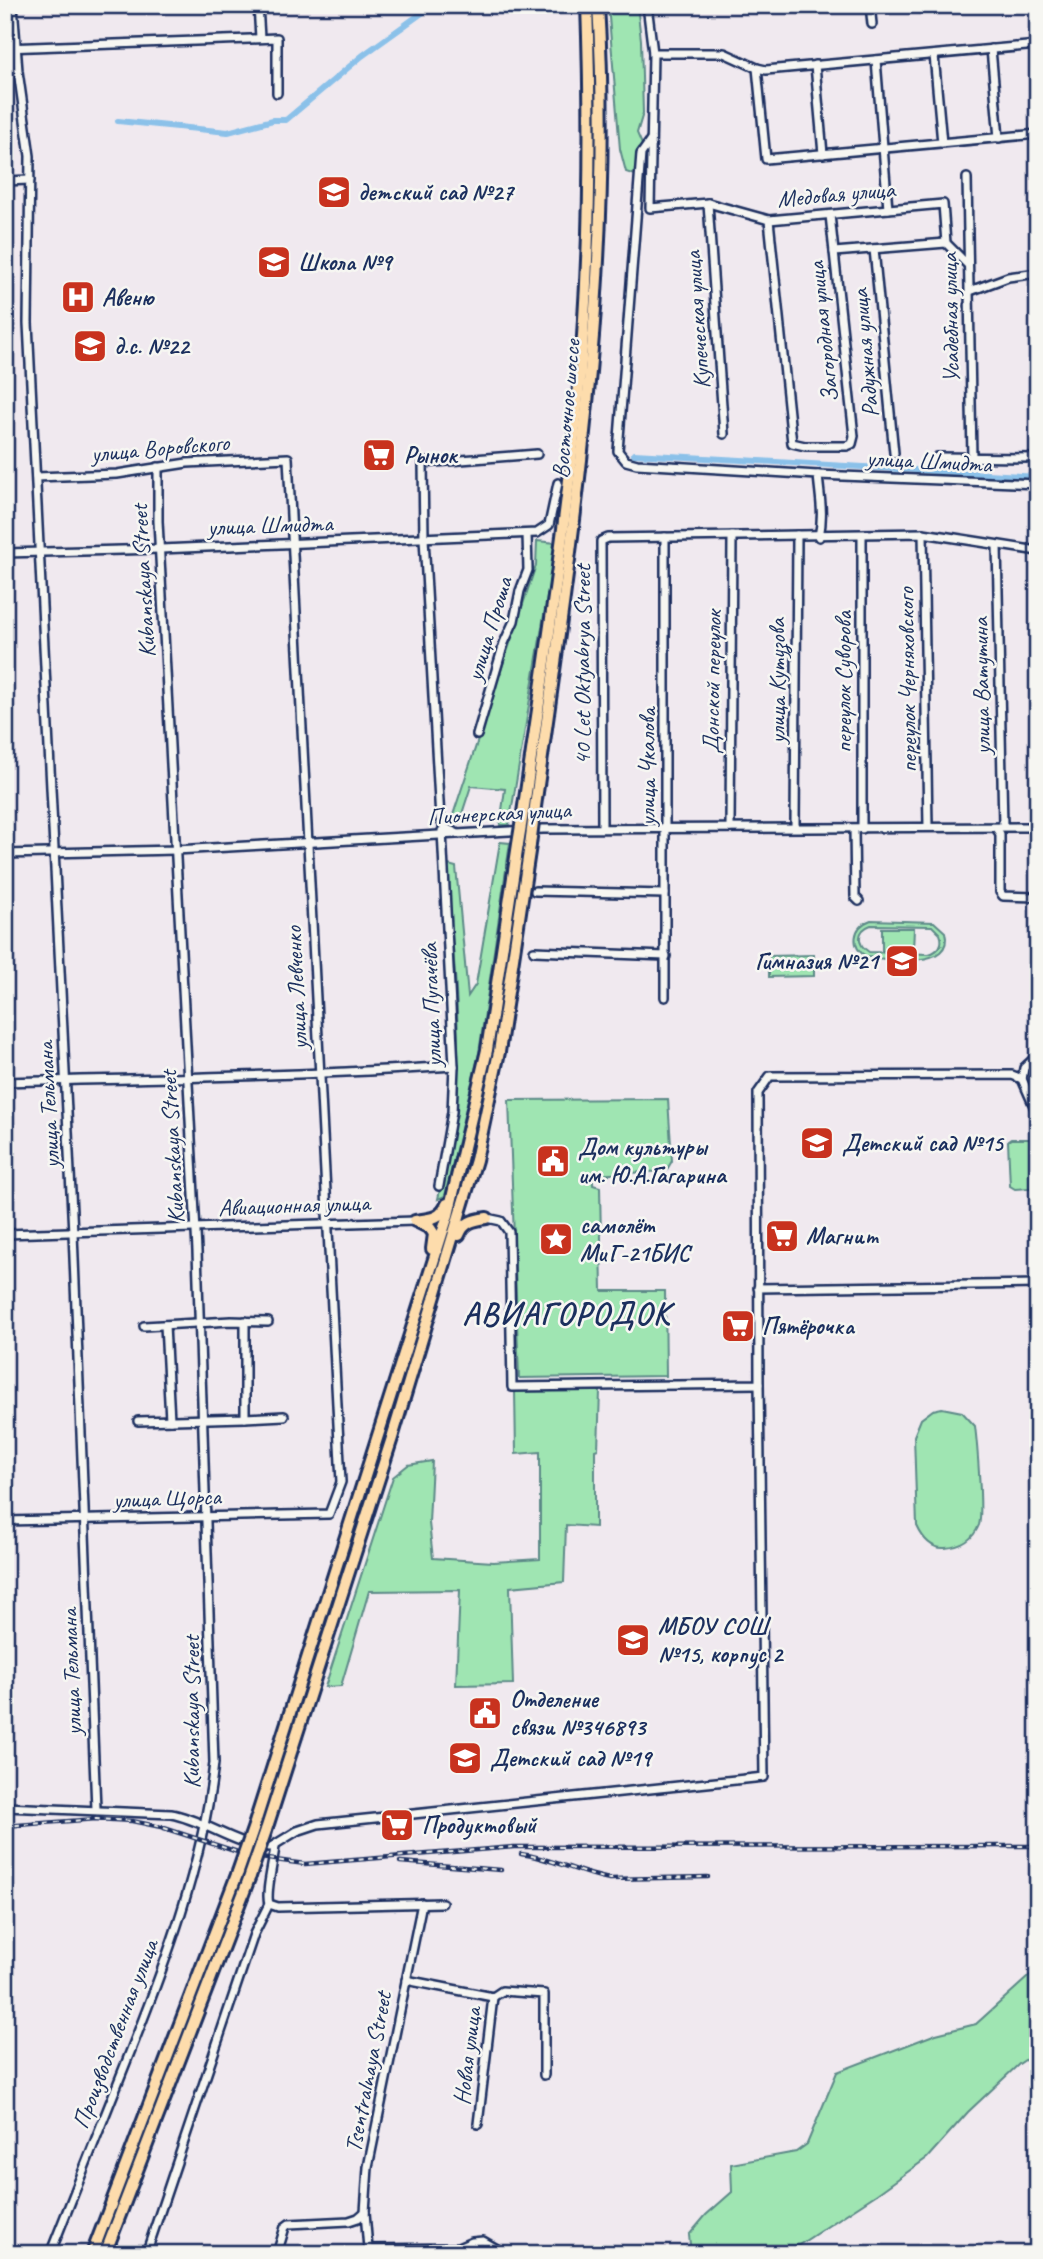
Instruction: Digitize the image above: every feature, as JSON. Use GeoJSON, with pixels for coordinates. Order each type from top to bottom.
{"type":"FeatureCollection","features":[{"type":"Feature","properties":{"kind":"highway","name":"Восточное шоссе"},"geometry":{"type":"LineString","coordinates":[[529,813],[542,685],[576,417],[588,226],[587,5]]}},
{"type":"Feature","properties":{"kind":"highway","name":"Восточное шоссе"},"geometry":{"type":"LineString","coordinates":[[529,813],[579,497],[590,392],[601,213],[600,5]]}},
{"type":"Feature","properties":{"kind":"highway"},"geometry":{"type":"LineString","coordinates":[[105,2254],[260,1828],[414,1347],[444,1268],[476,1160],[529,813]]}},
{"type":"Feature","properties":{"kind":"highway"},"geometry":{"type":"LineString","coordinates":[[414,1347],[429,1276],[493,1051]]}},
{"type":"Feature","properties":{"kind":"highway"},"geometry":{"type":"LineString","coordinates":[[476,1160],[476,1178],[469,1207],[474,1214],[487,1218]]}},
{"type":"Feature","properties":{"kind":"highway"},"geometry":{"type":"LineString","coordinates":[[415,1221],[440,1215],[460,1169]]}},
{"type":"Feature","properties":{"kind":"highway"},"geometry":{"type":"LineString","coordinates":[[444,1268],[450,1263],[464,1225],[487,1218]]}},
{"type":"Feature","properties":{"kind":"highway"},"geometry":{"type":"LineString","coordinates":[[415,1221],[423,1223],[434,1234],[429,1276]]}},
{"type":"Feature","properties":{"kind":"highway"},"geometry":{"type":"LineString","coordinates":[[92,2254],[244,1874]]}},
{"type":"Feature","properties":{"kind":"street","name":"улица Тельмана"},"geometry":{"type":"LineString","coordinates":[[13,5],[15,48],[27,134],[30,180],[27,313],[66,1080],[96,1809]]}},
{"type":"Feature","properties":{"kind":"street"},"geometry":{"type":"LineString","coordinates":[[258,5],[260,38]]}},
{"type":"Feature","properties":{"kind":"street"},"geometry":{"type":"LineString","coordinates":[[648,5],[653,53],[652,140]]}},
{"type":"Feature","properties":{"kind":"street"},"geometry":{"type":"LineString","coordinates":[[870,5],[872,24]]}},
{"type":"Feature","properties":{"kind":"street"},"geometry":{"type":"LineString","coordinates":[[5,48],[277,38],[278,93]]}},
{"type":"Feature","properties":{"kind":"street"},"geometry":{"type":"LineString","coordinates":[[653,53],[724,53],[766,70],[1038,45]]}},
{"type":"Feature","properties":{"kind":"street"},"geometry":{"type":"LineString","coordinates":[[991,50],[999,138]]}},
{"type":"Feature","properties":{"kind":"street"},"geometry":{"type":"LineString","coordinates":[[934,55],[942,144]]}},
{"type":"Feature","properties":{"kind":"street"},"geometry":{"type":"LineString","coordinates":[[876,60],[888,209]]}},
{"type":"Feature","properties":{"kind":"street"},"geometry":{"type":"LineString","coordinates":[[815,65],[823,154]]}},
{"type":"Feature","properties":{"kind":"street"},"geometry":{"type":"LineString","coordinates":[[757,68],[766,159],[1038,134]]}},
{"type":"Feature","properties":{"kind":"street","name":"Медовая улица"},"geometry":{"type":"LineString","coordinates":[[652,140],[650,208],[708,203],[769,220],[943,204],[946,243]]}},
{"type":"Feature","properties":{"kind":"street","name":"улица Шмидта"},"geometry":{"type":"LineString","coordinates":[[652,140],[641,155],[617,443],[621,457],[636,464],[1038,484]]}},
{"type":"Feature","properties":{"kind":"street","name":"Усадебная улица"},"geometry":{"type":"LineString","coordinates":[[967,178],[972,458]]}},
{"type":"Feature","properties":{"kind":"street"},"geometry":{"type":"LineString","coordinates":[[5,181],[30,180]]}},
{"type":"Feature","properties":{"kind":"street","name":"Купеческая улица"},"geometry":{"type":"LineString","coordinates":[[708,203],[724,434]]}},
{"type":"Feature","properties":{"kind":"street","name":"Загородная улица"},"geometry":{"type":"LineString","coordinates":[[769,220],[792,443],[805,446],[852,444],[854,436],[830,215]]}},
{"type":"Feature","properties":{"kind":"street"},"geometry":{"type":"LineString","coordinates":[[834,252],[946,243],[968,265]]}},
{"type":"Feature","properties":{"kind":"street","name":"Радужная улица"},"geometry":{"type":"LineString","coordinates":[[874,249],[894,453]]}},
{"type":"Feature","properties":{"kind":"street"},"geometry":{"type":"LineString","coordinates":[[970,290],[1008,277],[1038,273]]}},
{"type":"Feature","properties":{"kind":"street","name":"улица Пугачёва"},"geometry":{"type":"LineString","coordinates":[[439,1185],[452,1112],[454,1066],[424,538],[423,463],[537,454]]}},
{"type":"Feature","properties":{"kind":"street"},"geometry":{"type":"LineString","coordinates":[[937,457],[1038,458]]}},
{"type":"Feature","properties":{"kind":"street","name":"улица Воровского"},"geometry":{"type":"LineString","coordinates":[[36,477],[117,474],[187,463],[288,458]]}},
{"type":"Feature","properties":{"kind":"street","name":"улица Левченко"},"geometry":{"type":"LineString","coordinates":[[288,458],[341,1482],[329,1514]]}},
{"type":"Feature","properties":{"kind":"street","name":"Kubanskaya Street"},"geometry":{"type":"LineString","coordinates":[[158,467],[158,521],[201,1322],[215,1763],[210,1801],[203,1825]]}},
{"type":"Feature","properties":{"kind":"street"},"geometry":{"type":"LineString","coordinates":[[818,475],[820,505],[824,515],[819,537]]}},
{"type":"Feature","properties":{"kind":"street","name":"улица Шмидта"},"geometry":{"type":"LineString","coordinates":[[5,553],[537,533],[549,525],[558,483]]}},
{"type":"Feature","properties":{"kind":"street"},"geometry":{"type":"LineString","coordinates":[[665,537],[819,537],[923,533],[1038,551]]}},
{"type":"Feature","properties":{"kind":"street","name":"переулок Черняховского"},"geometry":{"type":"LineString","coordinates":[[923,533],[928,826]]}},
{"type":"Feature","properties":{"kind":"street","name":"улица Проша"},"geometry":{"type":"LineString","coordinates":[[477,735],[530,563],[527,534]]}},
{"type":"Feature","properties":{"kind":"street","name":"улица Кутузова"},"geometry":{"type":"LineString","coordinates":[[795,827],[797,535]]}},
{"type":"Feature","properties":{"kind":"street","name":"переулок Суворова"},"geometry":{"type":"LineString","coordinates":[[859,901],[855,897],[862,535]]}},
{"type":"Feature","properties":{"kind":"street","name":"Донской переулок"},"geometry":{"type":"LineString","coordinates":[[730,828],[732,536]]}},
{"type":"Feature","properties":{"kind":"street","name":"40 Let Oktyabrya Street"},"geometry":{"type":"LineString","coordinates":[[602,828],[600,543],[608,538],[665,537]]}},
{"type":"Feature","properties":{"kind":"street","name":"улица Чкалова"},"geometry":{"type":"LineString","coordinates":[[665,537],[665,997]]}},
{"type":"Feature","properties":{"kind":"street","name":"улица Ватутина"},"geometry":{"type":"LineString","coordinates":[[998,545],[999,827]]}},
{"type":"Feature","properties":{"kind":"street"},"geometry":{"type":"LineString","coordinates":[[441,822],[445,828],[456,834]]}},
{"type":"Feature","properties":{"kind":"street"},"geometry":{"type":"LineString","coordinates":[[999,827],[1000,892],[1003,896],[1038,897]]}},
{"type":"Feature","properties":{"kind":"street","name":"Пионерская улица"},"geometry":{"type":"LineString","coordinates":[[5,854],[176,850],[602,828],[1038,827]]}},
{"type":"Feature","properties":{"kind":"street"},"geometry":{"type":"LineString","coordinates":[[535,891],[665,894]]}},
{"type":"Feature","properties":{"kind":"street"},"geometry":{"type":"LineString","coordinates":[[534,951],[666,956]]}},
{"type":"Feature","properties":{"kind":"street"},"geometry":{"type":"LineString","coordinates":[[1038,1055],[1024,1068],[1022,1079],[1038,1115]]}},
{"type":"Feature","properties":{"kind":"street"},"geometry":{"type":"LineString","coordinates":[[5,1082],[319,1075],[454,1066]]}},
{"type":"Feature","properties":{"kind":"street"},"geometry":{"type":"LineString","coordinates":[[5,1807],[171,1814],[264,1847],[275,1846],[297,1831],[318,1824],[764,1777],[758,1093],[770,1076],[893,1077],[949,1074],[996,1077],[1012,1075],[1022,1079]]}},
{"type":"Feature","properties":{"kind":"street"},"geometry":{"type":"LineString","coordinates":[[487,1218],[501,1221],[509,1232],[512,1387],[759,1384]]}},
{"type":"Feature","properties":{"kind":"street","name":"Авиационная улица"},"geometry":{"type":"LineString","coordinates":[[5,1234],[415,1221]]}},
{"type":"Feature","properties":{"kind":"street"},"geometry":{"type":"LineString","coordinates":[[758,1288],[1038,1284]]}},
{"type":"Feature","properties":{"kind":"street"},"geometry":{"type":"LineString","coordinates":[[245,1321],[245,1418]]}},
{"type":"Feature","properties":{"kind":"street"},"geometry":{"type":"LineString","coordinates":[[144,1326],[201,1322],[268,1322]]}},
{"type":"Feature","properties":{"kind":"street"},"geometry":{"type":"LineString","coordinates":[[164,1325],[170,1420]]}},
{"type":"Feature","properties":{"kind":"street"},"geometry":{"type":"LineString","coordinates":[[138,1421],[284,1416]]}},
{"type":"Feature","properties":{"kind":"street","name":"улица Щорса"},"geometry":{"type":"LineString","coordinates":[[5,1521],[329,1514]]}},
{"type":"Feature","properties":{"kind":"street","name":"Производственная улица"},"geometry":{"type":"LineString","coordinates":[[50,2254],[166,1959],[203,1825]]}},
{"type":"Feature","properties":{"kind":"street"},"geometry":{"type":"LineString","coordinates":[[146,2254],[254,1934],[269,1904],[267,1895],[275,1846]]}},
{"type":"Feature","properties":{"kind":"street","name":"Tsentralnaya Street"},"geometry":{"type":"LineString","coordinates":[[422,1903],[368,2167],[365,2212],[368,2249],[458,2248],[483,2241],[496,2251]]}},
{"type":"Feature","properties":{"kind":"street"},"geometry":{"type":"LineString","coordinates":[[269,1904],[278,1907],[442,1903]]}},
{"type":"Feature","properties":{"kind":"street","name":"Новая улица"},"geometry":{"type":"LineString","coordinates":[[406,1980],[493,1997],[478,2124]]}},
{"type":"Feature","properties":{"kind":"street"},"geometry":{"type":"LineString","coordinates":[[493,1997],[502,1992],[544,1994],[544,2075]]}},
{"type":"Feature","properties":{"kind":"street"},"geometry":{"type":"LineString","coordinates":[[277,2254],[285,2227],[289,2224],[349,2221],[365,2212]]}},
{"type":"Feature","properties":{"kind":"green space"},"geometry":{"type":"Polygon","coordinates":[[[608,5],[637,5],[643,113],[637,133],[644,149],[645,172],[638,176],[626,172],[620,149],[608,5]]]}},
{"type":"Feature","properties":{"kind":"green space"},"geometry":{"type":"Polygon","coordinates":[[[537,541],[556,543],[509,825],[500,825],[505,789],[471,786],[459,823],[451,821],[536,565],[537,541]]]}},
{"type":"Feature","properties":{"kind":"green space"},"geometry":{"type":"Polygon","coordinates":[[[500,842],[510,843],[479,1053],[445,1196],[438,1199],[454,1124],[458,1070],[456,982],[445,864],[456,867],[468,996],[476,984],[500,842]]]}},
{"type":"Feature","properties":{"kind":"green space"},"geometry":{"type":"Polygon","coordinates":[[[871,920],[934,922],[945,932],[945,944],[940,952],[931,957],[890,960],[867,957],[856,943],[857,932],[871,920]],[[871,925],[863,930],[860,941],[869,952],[929,954],[936,951],[941,944],[940,934],[932,926],[871,925]]]}},
{"type":"Feature","properties":{"kind":"green space"},"geometry":{"type":"Polygon","coordinates":[[[882,928],[914,928],[913,951],[882,951],[882,928]]]}},
{"type":"Feature","properties":{"kind":"green space"},"geometry":{"type":"Polygon","coordinates":[[[814,955],[814,976],[769,977],[769,956],[814,955]]]}},
{"type":"Feature","properties":{"kind":"green space"},"geometry":{"type":"Polygon","coordinates":[[[668,1099],[672,1161],[666,1171],[593,1175],[593,1185],[600,1187],[602,1291],[665,1291],[666,1376],[519,1378],[509,1100],[668,1099]]]}},
{"type":"Feature","properties":{"kind":"green space"},"geometry":{"type":"Polygon","coordinates":[[[1030,1139],[1035,1146],[1036,1183],[1030,1188],[1015,1189],[1010,1186],[1008,1141],[1030,1139]]]}},
{"type":"Feature","properties":{"kind":"green space"},"geometry":{"type":"Polygon","coordinates":[[[515,1390],[600,1391],[598,1449],[595,1450],[595,1527],[566,1525],[564,1582],[510,1587],[513,1684],[456,1685],[460,1590],[369,1591],[341,1686],[325,1687],[393,1477],[408,1465],[432,1461],[429,1523],[433,1558],[493,1562],[540,1559],[540,1452],[516,1454],[515,1390]]]}},
{"type":"Feature","properties":{"kind":"green space"},"geometry":{"type":"Polygon","coordinates":[[[942,1408],[962,1412],[975,1426],[980,1507],[979,1525],[970,1539],[945,1548],[935,1547],[928,1542],[917,1526],[914,1436],[921,1419],[933,1410],[942,1408]]]}},
{"type":"Feature","properties":{"kind":"green space"},"geometry":{"type":"Polygon","coordinates":[[[1038,1968],[1038,2051],[1019,2064],[968,2112],[927,2158],[785,2254],[691,2254],[689,2235],[706,2215],[732,2192],[731,2164],[796,2152],[807,2144],[837,2072],[936,2034],[976,2024],[1038,1968]]]}},
{"type":"Feature","properties":{"kind":"waterway"},"geometry":{"type":"LineString","coordinates":[[118,121],[228,132],[273,120],[286,120],[362,56],[433,5]]}},
{"type":"Feature","properties":{"kind":"waterway"},"geometry":{"type":"LineString","coordinates":[[634,454],[1038,477]]}},
{"type":"Feature","properties":{"kind":"railway"},"geometry":{"type":"LineString","coordinates":[[5,1826],[96,1819],[132,1821],[161,1827],[253,1857],[305,1864],[514,1847],[1038,1846]]}},
{"type":"Feature","properties":{"kind":"railway"},"geometry":{"type":"LineString","coordinates":[[521,1854],[610,1879],[708,1877]]}},
{"type":"Feature","properties":{"kind":"railway"},"geometry":{"type":"LineString","coordinates":[[400,1862],[501,1870]]}},
{"type":"Feature","properties":{"kind":"place","name":"детский сад №27"},"geometry":{"type":"Point","coordinates":[334,192]}},
{"type":"Feature","properties":{"kind":"place","name":"Школа №9"},"geometry":{"type":"Point","coordinates":[274,262]}},
{"type":"Feature","properties":{"kind":"place","name":"Авеню"},"geometry":{"type":"Point","coordinates":[78,297]}},
{"type":"Feature","properties":{"kind":"place","name":"д.с. №22"},"geometry":{"type":"Point","coordinates":[90,346]}},
{"type":"Feature","properties":{"kind":"place","name":"Рынок"},"geometry":{"type":"Point","coordinates":[379,455]}},
{"type":"Feature","properties":{"kind":"place","name":"Гимназия №21"},"geometry":{"type":"Point","coordinates":[902,961]}},
{"type":"Feature","properties":{"kind":"place","name":"Детский сад №15"},"geometry":{"type":"Point","coordinates":[817,1143]}},
{"type":"Feature","properties":{"kind":"place","name":"Дом культуры им. Ю.А.Гагарина"},"geometry":{"type":"Point","coordinates":[553,1161]}},
{"type":"Feature","properties":{"kind":"place","name":"Магнит"},"geometry":{"type":"Point","coordinates":[782,1236]}},
{"type":"Feature","properties":{"kind":"place","name":"самолёт МиГ-21БИС"},"geometry":{"type":"Point","coordinates":[556,1239]}},
{"type":"Feature","properties":{"kind":"place","name":"Пятёрочка"},"geometry":{"type":"Point","coordinates":[738,1326]}},
{"type":"Feature","properties":{"kind":"place","name":"МБОУ СОШ №15, корпус 2"},"geometry":{"type":"Point","coordinates":[633,1640]}},
{"type":"Feature","properties":{"kind":"place","name":"Отделение связи №346893"},"geometry":{"type":"Point","coordinates":[485,1713]}},
{"type":"Feature","properties":{"kind":"place","name":"Детский сад №19"},"geometry":{"type":"Point","coordinates":[465,1758]}},
{"type":"Feature","properties":{"kind":"place","name":"Продуктовый"},"geometry":{"type":"Point","coordinates":[397,1825]}},
{"type":"Feature","properties":{"kind":"district","name":"АВИАГОРОДОК"},"geometry":{"type":"Point","coordinates":[567,1313]}}]}
